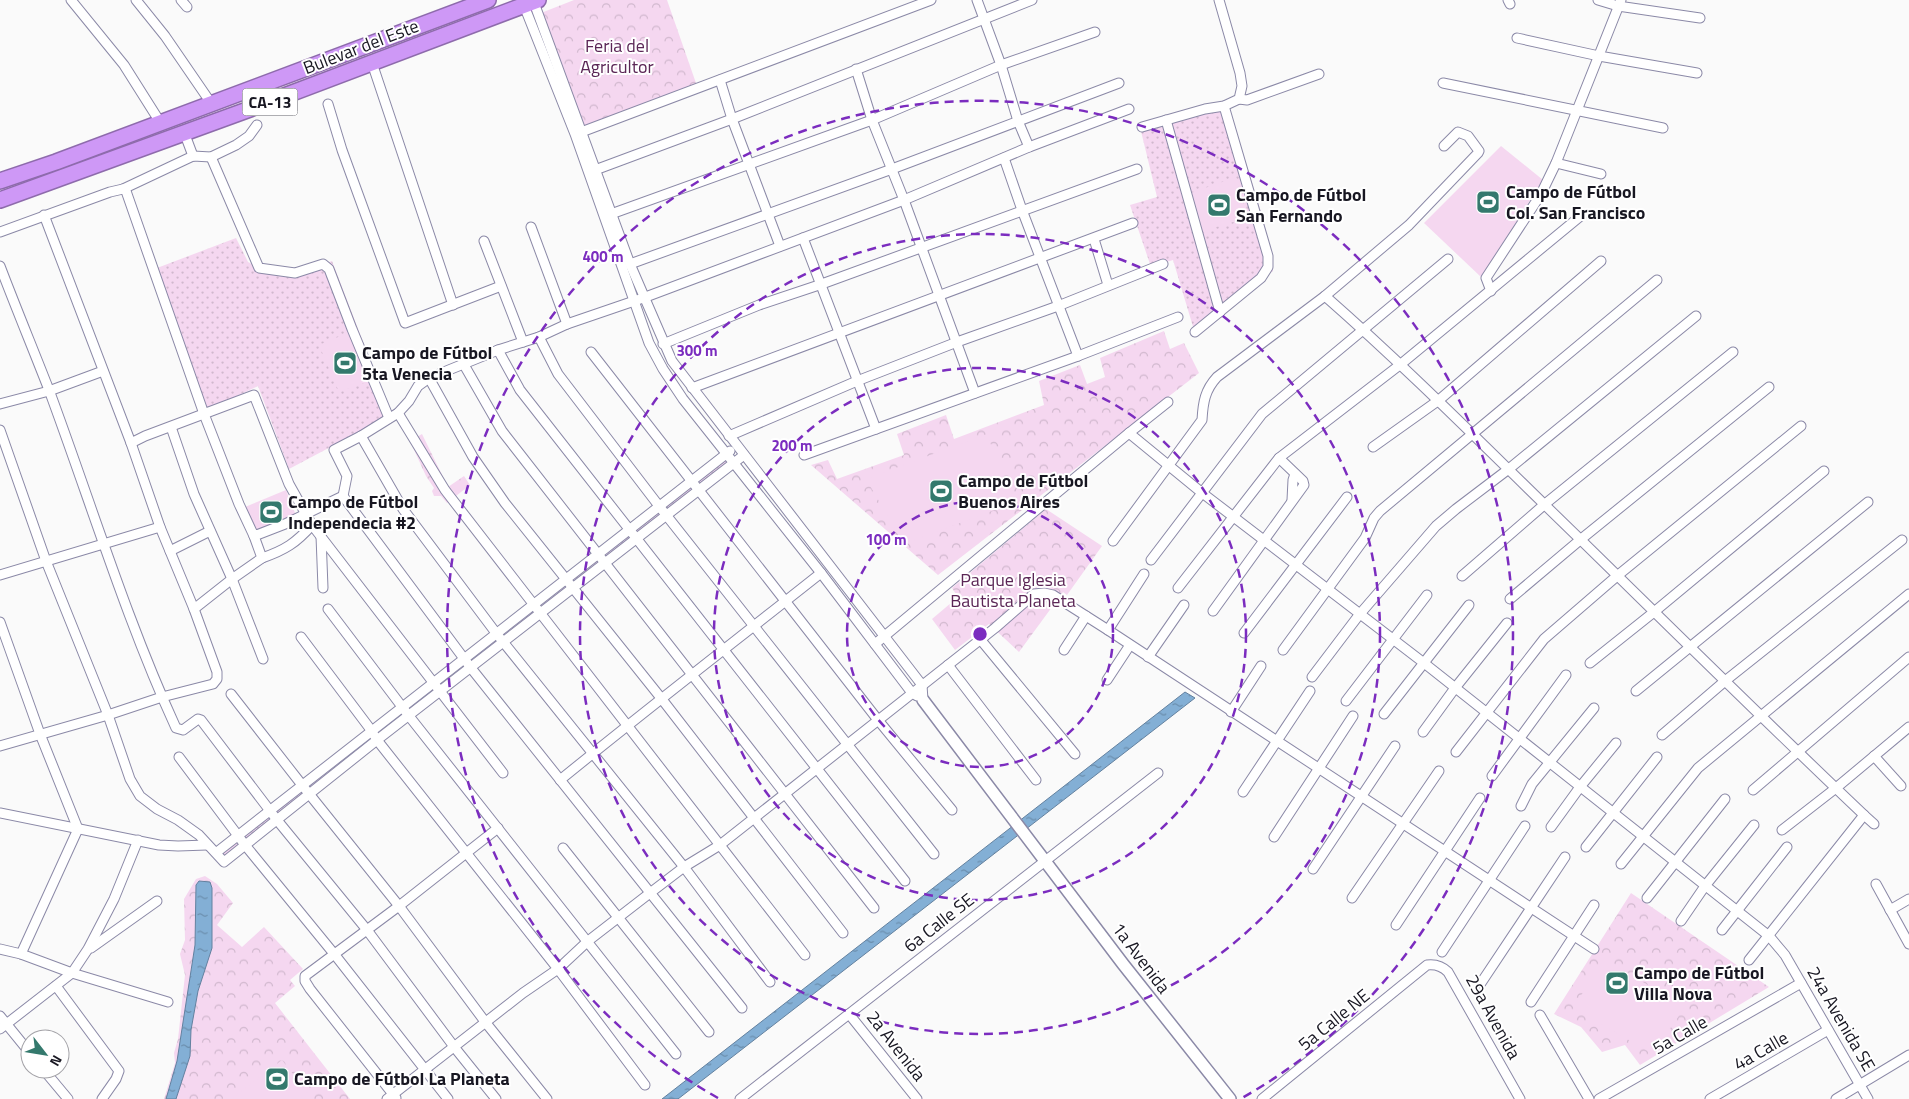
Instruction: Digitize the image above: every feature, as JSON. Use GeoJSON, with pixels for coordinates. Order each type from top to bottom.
{"type":"FeatureCollection","features":[{"type":"Feature","properties":{"kind":"highway","name":"Bulevar del Este"},"geometry":{"type":"LineString","coordinates":[[2,177],[56,162],[488,0]]}},
{"type":"Feature","properties":{"kind":"highway","name":"Bulevar del Este"},"geometry":{"type":"LineString","coordinates":[[0,200],[372,63],[530,1]]}},
{"type":"Feature","properties":{"kind":"street"},"geometry":{"type":"LineString","coordinates":[[136,0],[165,36],[211,103]]}},
{"type":"Feature","properties":{"kind":"street"},"geometry":{"type":"LineString","coordinates":[[578,133],[839,33],[931,0]]}},
{"type":"Feature","properties":{"kind":"street"},"geometry":{"type":"LineString","coordinates":[[977,0],[1001,65],[1018,121],[1029,147]]}},
{"type":"Feature","properties":{"kind":"street"},"geometry":{"type":"LineString","coordinates":[[595,170],[732,119],[1032,0]]}},
{"type":"Feature","properties":{"kind":"street"},"geometry":{"type":"LineString","coordinates":[[1219,0],[1240,73],[1242,86],[1238,99]]}},
{"type":"Feature","properties":{"kind":"street"},"geometry":{"type":"LineString","coordinates":[[1598,0],[1700,18]]}},
{"type":"Feature","properties":{"kind":"street"},"geometry":{"type":"LineString","coordinates":[[74,1],[124,65],[160,122]]}},
{"type":"Feature","properties":{"kind":"street"},"geometry":{"type":"LineString","coordinates":[[530,1],[638,299],[672,361],[922,685],[923,700]]}},
{"type":"Feature","properties":{"kind":"street"},"geometry":{"type":"LineString","coordinates":[[1491,291],[1486,278],[1540,194],[1556,163],[1620,3]]}},
{"type":"Feature","properties":{"kind":"street"},"geometry":{"type":"LineString","coordinates":[[612,214],[872,120],[1001,65],[1095,32]]}},
{"type":"Feature","properties":{"kind":"street"},"geometry":{"type":"LineString","coordinates":[[1518,38],[1599,56],[1697,73]]}},
{"type":"Feature","properties":{"kind":"street"},"geometry":{"type":"LineString","coordinates":[[372,63],[453,305]]}},
{"type":"Feature","properties":{"kind":"street"},"geometry":{"type":"LineString","coordinates":[[856,69],[872,120],[922,247],[975,393]]}},
{"type":"Feature","properties":{"kind":"street"},"geometry":{"type":"LineString","coordinates":[[1142,128],[1205,109],[1224,106],[1238,99],[1247,100],[1319,74]]}},
{"type":"Feature","properties":{"kind":"street"},"geometry":{"type":"LineString","coordinates":[[720,80],[732,119],[780,246]]}},
{"type":"Feature","properties":{"kind":"street"},"geometry":{"type":"LineString","coordinates":[[630,264],[892,169],[1119,83]]}},
{"type":"Feature","properties":{"kind":"street"},"geometry":{"type":"LineString","coordinates":[[1443,83],[1663,128]]}},
{"type":"Feature","properties":{"kind":"street"},"geometry":{"type":"LineString","coordinates":[[328,104],[342,150],[405,323],[501,286]]}},
{"type":"Feature","properties":{"kind":"street"},"geometry":{"type":"LineString","coordinates":[[1195,332],[1261,278],[1268,268],[1268,256],[1224,106]]}},
{"type":"Feature","properties":{"kind":"street"},"geometry":{"type":"LineString","coordinates":[[742,1008],[471,668],[343,496],[347,476],[334,450],[398,413],[409,401],[418,386],[429,378],[498,350],[539,337],[567,324],[904,200],[1029,147],[1129,109]]}},
{"type":"Feature","properties":{"kind":"street"},"geometry":{"type":"LineString","coordinates":[[1166,120],[1220,312]]}},
{"type":"Feature","properties":{"kind":"street"},"geometry":{"type":"LineString","coordinates":[[0,232],[44,215],[123,189],[193,156],[211,157],[236,145],[249,136],[257,125]]}},
{"type":"Feature","properties":{"kind":"street"},"geometry":{"type":"LineString","coordinates":[[184,132],[193,156]]}},
{"type":"Feature","properties":{"kind":"street"},"geometry":{"type":"LineString","coordinates":[[1113,541],[1202,420],[1203,403],[1208,387],[1216,377],[1325,296],[1409,225],[1478,154],[1479,150],[1468,136],[1458,132],[1444,146]]}},
{"type":"Feature","properties":{"kind":"street"},"geometry":{"type":"LineString","coordinates":[[578,133],[612,214],[630,264],[649,343],[663,369],[683,399],[821,573],[912,693],[923,700]]}},
{"type":"Feature","properties":{"kind":"street"},"geometry":{"type":"LineString","coordinates":[[211,157],[259,268],[295,273],[323,264],[329,269],[389,418]]}},
{"type":"Feature","properties":{"kind":"street"},"geometry":{"type":"LineString","coordinates":[[1004,158],[1078,356]]}},
{"type":"Feature","properties":{"kind":"street"},"geometry":{"type":"LineString","coordinates":[[1556,163],[1601,174]]}},
{"type":"Feature","properties":{"kind":"street"},"geometry":{"type":"LineString","coordinates":[[663,344],[759,305],[1137,169]]}},
{"type":"Feature","properties":{"kind":"street"},"geometry":{"type":"LineString","coordinates":[[123,189],[126,191],[204,414],[262,558]]}},
{"type":"Feature","properties":{"kind":"street"},"geometry":{"type":"LineString","coordinates":[[1178,588],[1280,458],[1401,364],[1583,214]]}},
{"type":"Feature","properties":{"kind":"street"},"geometry":{"type":"LineString","coordinates":[[0,746],[108,715],[162,696],[213,684],[217,678],[217,672],[194,609],[160,527],[131,443],[44,215]]}},
{"type":"Feature","properties":{"kind":"street"},"geometry":{"type":"LineString","coordinates":[[692,388],[1133,223]]}},
{"type":"Feature","properties":{"kind":"street"},"geometry":{"type":"LineString","coordinates":[[531,227],[567,324]]}},
{"type":"Feature","properties":{"kind":"street"},"geometry":{"type":"LineString","coordinates":[[803,238],[819,285],[876,429]]}},
{"type":"Feature","properties":{"kind":"street"},"geometry":{"type":"LineString","coordinates":[[1094,239],[1108,285]]}},
{"type":"Feature","properties":{"kind":"street"},"geometry":{"type":"LineString","coordinates":[[484,241],[523,342]]}},
{"type":"Feature","properties":{"kind":"street"},"geometry":{"type":"LineString","coordinates":[[1151,560],[1262,414],[1448,258]]}},
{"type":"Feature","properties":{"kind":"street"},"geometry":{"type":"LineString","coordinates":[[1373,447],[1438,400],[1601,261]]}},
{"type":"Feature","properties":{"kind":"street"},"geometry":{"type":"LineString","coordinates":[[729,436],[857,381],[956,342],[1058,306],[1163,264]]}},
{"type":"Feature","properties":{"kind":"street"},"geometry":{"type":"LineString","coordinates":[[0,266],[49,391],[103,543],[176,728],[183,730],[198,720],[202,720],[277,820],[367,930],[455,1048],[496,1099]]}},
{"type":"Feature","properties":{"kind":"street"},"geometry":{"type":"LineString","coordinates":[[1283,650],[1365,538],[1374,518],[1380,510],[1474,434],[1657,280]]}},
{"type":"Feature","properties":{"kind":"street"},"geometry":{"type":"LineString","coordinates":[[1325,296],[1401,364],[1510,468],[1580,540],[1760,716],[1874,824]]}},
{"type":"Feature","properties":{"kind":"street"},"geometry":{"type":"LineString","coordinates":[[1312,677],[1360,615],[1436,526],[1696,316]]}},
{"type":"Feature","properties":{"kind":"street"},"geometry":{"type":"LineString","coordinates":[[804,456],[1078,356],[1178,317]]}},
{"type":"Feature","properties":{"kind":"street"},"geometry":{"type":"LineString","coordinates":[[539,337],[558,374],[659,506],[934,854]]}},
{"type":"Feature","properties":{"kind":"street"},"geometry":{"type":"LineString","coordinates":[[498,350],[520,390],[904,881]]}},
{"type":"Feature","properties":{"kind":"street"},"geometry":{"type":"LineString","coordinates":[[591,352],[787,600],[878,720],[952,810]]}},
{"type":"Feature","properties":{"kind":"street"},"geometry":{"type":"LineString","coordinates":[[1462,576],[1545,504],[1734,352]]}},
{"type":"Feature","properties":{"kind":"street"},"geometry":{"type":"LineString","coordinates":[[463,364],[502,431],[874,908]]}},
{"type":"Feature","properties":{"kind":"street"},"geometry":{"type":"LineString","coordinates":[[0,404],[49,391],[103,371]]}},
{"type":"Feature","properties":{"kind":"street"},"geometry":{"type":"LineString","coordinates":[[429,378],[473,457],[505,503],[661,698],[843,933]]}},
{"type":"Feature","properties":{"kind":"street"},"geometry":{"type":"LineString","coordinates":[[1510,599],[1769,387]]}},
{"type":"Feature","properties":{"kind":"street"},"geometry":{"type":"LineString","coordinates":[[131,443],[254,394],[289,484],[312,525],[502,773]]}},
{"type":"Feature","properties":{"kind":"street"},"geometry":{"type":"LineString","coordinates":[[875,644],[1168,402]]}},
{"type":"Feature","properties":{"kind":"street"},"geometry":{"type":"LineString","coordinates":[[398,413],[445,490],[805,955]]}},
{"type":"Feature","properties":{"kind":"street"},"geometry":{"type":"LineString","coordinates":[[1456,752],[1544,638],[1801,426]]}},
{"type":"Feature","properties":{"kind":"street"},"geometry":{"type":"LineString","coordinates":[[171,427],[194,494],[232,579],[263,659]]}},
{"type":"Feature","properties":{"kind":"street"},"geometry":{"type":"LineString","coordinates":[[0,430],[46,561],[108,715],[130,779],[140,796],[199,835],[224,862],[377,740],[744,456]]}},
{"type":"Feature","properties":{"kind":"street","name":"24a Avenida SE"},"geometry":{"type":"LineString","coordinates":[[1129,433],[1233,518],[1424,663],[1769,936],[1785,955],[1868,1099]]}},
{"type":"Feature","properties":{"kind":"street"},"geometry":{"type":"LineString","coordinates":[[361,436],[403,509],[503,643],[684,867],[770,982]]}},
{"type":"Feature","properties":{"kind":"street"},"geometry":{"type":"LineString","coordinates":[[216,852],[736,446]]}},
{"type":"Feature","properties":{"kind":"street"},"geometry":{"type":"LineString","coordinates":[[1213,611],[1304,485],[1303,481],[1280,458]]}},
{"type":"Feature","properties":{"kind":"street"},"geometry":{"type":"LineString","coordinates":[[1590,664],[1824,471]]}},
{"type":"Feature","properties":{"kind":"street"},"geometry":{"type":"LineString","coordinates":[[254,536],[343,496]]}},
{"type":"Feature","properties":{"kind":"street"},"geometry":{"type":"LineString","coordinates":[[1244,633],[1347,497]]}},
{"type":"Feature","properties":{"kind":"street"},"geometry":{"type":"LineString","coordinates":[[1636,691],[1868,502]]}},
{"type":"Feature","properties":{"kind":"street"},"geometry":{"type":"LineString","coordinates":[[194,609],[262,558],[282,551],[298,542],[312,525]]}},
{"type":"Feature","properties":{"kind":"street"},"geometry":{"type":"LineString","coordinates":[[0,575],[160,527]]}},
{"type":"Feature","properties":{"kind":"street"},"geometry":{"type":"LineString","coordinates":[[170,551],[210,531]]}},
{"type":"Feature","properties":{"kind":"street"},"geometry":{"type":"LineString","coordinates":[[320,536],[322,588]]}},
{"type":"Feature","properties":{"kind":"street"},"geometry":{"type":"LineString","coordinates":[[1662,736],[1725,681],[1902,540]]}},
{"type":"Feature","properties":{"kind":"street"},"geometry":{"type":"LineString","coordinates":[[560,780],[821,573]]}},
{"type":"Feature","properties":{"kind":"street"},"geometry":{"type":"LineString","coordinates":[[1108,630],[1144,574]]}},
{"type":"Feature","properties":{"kind":"street"},"geometry":{"type":"LineString","coordinates":[[498,828],[399,906],[305,976],[304,980],[392,1098],[523,993],[558,969],[588,941],[618,917],[684,867],[720,845],[948,665],[1034,594],[1039,593],[1053,595],[1108,630],[1361,798],[1594,949]]}},
{"type":"Feature","properties":{"kind":"street"},"geometry":{"type":"LineString","coordinates":[[1622,864],[1698,768],[1909,594]]}},
{"type":"Feature","properties":{"kind":"street"},"geometry":{"type":"LineString","coordinates":[[1346,701],[1427,595]]}},
{"type":"Feature","properties":{"kind":"street"},"geometry":{"type":"LineString","coordinates":[[1148,657],[1184,605]]}},
{"type":"Feature","properties":{"kind":"street"},"geometry":{"type":"LineString","coordinates":[[1384,714],[1469,605]]}},
{"type":"Feature","properties":{"kind":"street"},"geometry":{"type":"LineString","coordinates":[[328,610],[409,716],[676,1054]]}},
{"type":"Feature","properties":{"kind":"street"},"geometry":{"type":"LineString","coordinates":[[1064,650],[1086,616]]}},
{"type":"Feature","properties":{"kind":"street"},"geometry":{"type":"LineString","coordinates":[[0,622],[40,734],[78,829],[21,954]]}},
{"type":"Feature","properties":{"kind":"street"},"geometry":{"type":"LineString","coordinates":[[1423,732],[1455,688],[1507,624]]}},
{"type":"Feature","properties":{"kind":"street"},"geometry":{"type":"LineString","coordinates":[[301,637],[377,740],[558,969],[645,1085]]}},
{"type":"Feature","properties":{"kind":"street"},"geometry":{"type":"LineString","coordinates":[[980,639],[1075,754]]}},
{"type":"Feature","properties":{"kind":"street"},"geometry":{"type":"LineString","coordinates":[[1107,680],[1130,645]]}},
{"type":"Feature","properties":{"kind":"street"},"geometry":{"type":"LineString","coordinates":[[1753,790],[1909,657]]}},
{"type":"Feature","properties":{"kind":"street"},"geometry":{"type":"LineString","coordinates":[[948,665],[1036,780]]}},
{"type":"Feature","properties":{"kind":"street"},"geometry":{"type":"LineString","coordinates":[[1231,712],[1261,666]]}},
{"type":"Feature","properties":{"kind":"street"},"geometry":{"type":"LineString","coordinates":[[1492,776],[1566,675]]}},
{"type":"Feature","properties":{"kind":"street"},"geometry":{"type":"LineString","coordinates":[[1243,792],[1310,691]]}},
{"type":"Feature","properties":{"kind":"street"},"geometry":{"type":"LineString","coordinates":[[231,694],[399,906],[486,1023],[547,1099]]}},
{"type":"Feature","properties":{"kind":"street","name":"1a Avenida"},"geometry":{"type":"LineString","coordinates":[[923,700],[1028,836],[1123,964],[1230,1099]]}},
{"type":"Feature","properties":{"kind":"street"},"geometry":{"type":"LineString","coordinates":[[1521,806],[1532,784],[1594,708]]}},
{"type":"Feature","properties":{"kind":"street"},"geometry":{"type":"LineString","coordinates":[[1274,837],[1352,716]]}},
{"type":"Feature","properties":{"kind":"street"},"geometry":{"type":"LineString","coordinates":[[1782,830],[1909,727]]}},
{"type":"Feature","properties":{"kind":"street"},"geometry":{"type":"LineString","coordinates":[[1551,827],[1580,787],[1616,743]]}},
{"type":"Feature","properties":{"kind":"street"},"geometry":{"type":"LineString","coordinates":[[1313,869],[1395,746]]}},
{"type":"Feature","properties":{"kind":"street"},"geometry":{"type":"LineString","coordinates":[[1874,756],[1902,786]]}},
{"type":"Feature","properties":{"kind":"street"},"geometry":{"type":"LineString","coordinates":[[179,757],[245,845],[335,955],[448,1099]]}},
{"type":"Feature","properties":{"kind":"street"},"geometry":{"type":"LineString","coordinates":[[1586,847],[1657,757]]}},
{"type":"Feature","properties":{"kind":"street"},"geometry":{"type":"LineString","coordinates":[[1352,898],[1439,771]]}},
{"type":"Feature","properties":{"kind":"street","name":"6a Calle SE"},"geometry":{"type":"LineString","coordinates":[[740,1099],[1158,773]]}},
{"type":"Feature","properties":{"kind":"street"},"geometry":{"type":"LineString","coordinates":[[1396,925],[1443,851],[1480,798]]}},
{"type":"Feature","properties":{"kind":"street"},"geometry":{"type":"LineString","coordinates":[[1647,898],[1725,799]]}},
{"type":"Feature","properties":{"kind":"street"},"geometry":{"type":"LineString","coordinates":[[0,813],[138,840],[178,846],[207,845]]}},
{"type":"Feature","properties":{"kind":"street"},"geometry":{"type":"LineString","coordinates":[[1749,960],[1864,815]]}},
{"type":"Feature","properties":{"kind":"street"},"geometry":{"type":"LineString","coordinates":[[1681,921],[1705,886],[1754,825]]}},
{"type":"Feature","properties":{"kind":"street"},"geometry":{"type":"LineString","coordinates":[[1442,952],[1525,826]]}},
{"type":"Feature","properties":{"kind":"street"},"geometry":{"type":"LineString","coordinates":[[3,1026],[72,973],[88,949],[114,899],[138,840]]}},
{"type":"Feature","properties":{"kind":"street"},"geometry":{"type":"LineString","coordinates":[[1722,930],[1787,847]]}},
{"type":"Feature","properties":{"kind":"street"},"geometry":{"type":"LineString","coordinates":[[563,848],[709,1032]]}},
{"type":"Feature","properties":{"kind":"street"},"geometry":{"type":"LineString","coordinates":[[1481,983],[1532,909],[1565,856]]}},
{"type":"Feature","properties":{"kind":"street"},"geometry":{"type":"LineString","coordinates":[[1876,884],[1909,944]]}},
{"type":"Feature","properties":{"kind":"street"},"geometry":{"type":"LineString","coordinates":[[1890,910],[1909,899]]}},
{"type":"Feature","properties":{"kind":"street"},"geometry":{"type":"LineString","coordinates":[[88,949],[157,901]]}},
{"type":"Feature","properties":{"kind":"street"},"geometry":{"type":"LineString","coordinates":[[1530,1002],[1594,905]]}},
{"type":"Feature","properties":{"kind":"street"},"geometry":{"type":"LineString","coordinates":[[0,949],[21,954],[72,973],[168,1002]]}},
{"type":"Feature","properties":{"kind":"street","name":"5a Calle NE"},"geometry":{"type":"LineString","coordinates":[[1262,1099],[1427,965]]}},
{"type":"Feature","properties":{"kind":"street","name":"29a Avenida"},"geometry":{"type":"LineString","coordinates":[[1427,965],[1436,965],[1448,972],[1520,1099]]}},
{"type":"Feature","properties":{"kind":"street","name":"5a Calle"},"geometry":{"type":"LineString","coordinates":[[1599,1099],[1801,983]]}},
{"type":"Feature","properties":{"kind":"street"},"geometry":{"type":"LineString","coordinates":[[56,986],[119,1071],[116,1079],[102,1099]]}},
{"type":"Feature","properties":{"kind":"street","name":"2a Avenida"},"geometry":{"type":"LineString","coordinates":[[849,1014],[917,1099]]}},
{"type":"Feature","properties":{"kind":"street"},"geometry":{"type":"LineString","coordinates":[[1540,1015],[1589,1099]]}},
{"type":"Feature","properties":{"kind":"street"},"geometry":{"type":"LineString","coordinates":[[0,1016],[3,1026],[20,1043]]}},
{"type":"Feature","properties":{"kind":"street","name":"4a Calle"},"geometry":{"type":"LineString","coordinates":[[1710,1099],[1828,1030]]}},
{"type":"Feature","properties":{"kind":"street"},"geometry":{"type":"LineString","coordinates":[[1836,1099],[1909,1055]]}},
{"type":"Feature","properties":{"kind":"street"},"geometry":{"type":"LineString","coordinates":[[52,1079],[68,1099]]}},
{"type":"Feature","properties":{"kind":"green space","name":"Feria del Agricultor"},"geometry":{"type":"Polygon","coordinates":[[[574,0],[667,0],[697,86],[583,128],[541,13],[574,0]]]}},
{"type":"Feature","properties":{"kind":"green space"},"geometry":{"type":"Polygon","coordinates":[[[1227,101],[1264,222],[1273,271],[1194,330],[1173,260],[1151,267],[1130,205],[1157,197],[1139,123],[1227,101]]]}},
{"type":"Feature","properties":{"kind":"green space","name":"Campo de Fútbol Col. San Francisco"},"geometry":{"type":"Polygon","coordinates":[[[1501,146],[1543,180],[1481,277],[1424,223],[1501,146]]]}},
{"type":"Feature","properties":{"kind":"green space","name":"Campo de Fútbol San Fernando"},"geometry":{"type":"Polygon","coordinates":[[[1236,177],[1247,218],[1202,231],[1191,193],[1236,177]]]}},
{"type":"Feature","properties":{"kind":"green space"},"geometry":{"type":"Polygon","coordinates":[[[236,238],[248,262],[261,269],[307,269],[332,261],[391,415],[289,469],[258,386],[207,410],[157,268],[236,238]]]}},
{"type":"Feature","properties":{"kind":"green space"},"geometry":{"type":"Polygon","coordinates":[[[1164,331],[1170,349],[1184,343],[1199,373],[938,575],[811,465],[828,460],[837,479],[904,455],[897,434],[946,415],[954,439],[1044,405],[1039,381],[1080,365],[1087,384],[1105,377],[1100,358],[1164,331]]]}},
{"type":"Feature","properties":{"kind":"green space","name":"Campo de Fútbol 5ta Venecia"},"geometry":{"type":"Polygon","coordinates":[[[350,332],[370,381],[339,392],[319,345],[350,332]]]}},
{"type":"Feature","properties":{"kind":"green space"},"geometry":{"type":"Polygon","coordinates":[[[422,434],[448,487],[464,476],[470,485],[447,503],[441,496],[434,496],[432,491],[434,488],[426,476],[410,441],[422,434]]]}},
{"type":"Feature","properties":{"kind":"green space","name":"Campo de Fútbol Buenos Aires"},"geometry":{"type":"Polygon","coordinates":[[[987,434],[1013,503],[904,544],[866,479],[987,434]]]}},
{"type":"Feature","properties":{"kind":"green space"},"geometry":{"type":"Polygon","coordinates":[[[727,455],[733,463],[226,858],[219,852],[727,455]]]}},
{"type":"Feature","properties":{"kind":"green space","name":"Campo de Fútbol Independecia #2"},"geometry":{"type":"Polygon","coordinates":[[[286,490],[297,518],[255,533],[245,507],[286,490]]]}},
{"type":"Feature","properties":{"kind":"green space","name":"Parque Iglesia Bautista Planeta"},"geometry":{"type":"Polygon","coordinates":[[[1046,509],[1102,546],[1067,595],[1063,592],[1019,652],[989,624],[955,650],[932,619],[958,597],[952,588],[1046,509]]]}},
{"type":"Feature","properties":{"kind":"green space"},"geometry":{"type":"Polygon","coordinates":[[[205,876],[217,884],[233,903],[217,925],[242,947],[264,927],[303,969],[290,980],[295,986],[275,1003],[350,1099],[164,1099],[175,1063],[174,1053],[178,1039],[185,975],[180,954],[185,940],[184,899],[196,879],[205,876]]]}},
{"type":"Feature","properties":{"kind":"green space"},"geometry":{"type":"Polygon","coordinates":[[[1631,893],[1769,987],[1640,1065],[1625,1045],[1602,1052],[1581,1027],[1554,1014],[1631,893]]]}},
{"type":"Feature","properties":{"kind":"green space","name":"Campo de Fútbol Villa Nova"},"geometry":{"type":"Polygon","coordinates":[[[1605,958],[1684,1008],[1653,1054],[1573,1008],[1605,958]]]}},
{"type":"Feature","properties":{"kind":"green space","name":"Campo de Fútbol La Planeta"},"geometry":{"type":"Polygon","coordinates":[[[282,1060],[312,1099],[231,1099],[282,1060]]]}},
{"type":"Feature","properties":{"kind":"water"},"geometry":{"type":"Polygon","coordinates":[[[1185,692],[1195,698],[678,1099],[662,1099],[1185,692]]]}},
{"type":"Feature","properties":{"kind":"water"},"geometry":{"type":"Polygon","coordinates":[[[199,881],[210,882],[212,888],[212,948],[198,991],[191,1030],[190,1056],[176,1099],[166,1099],[177,1061],[195,945],[196,885],[199,881]]]}},
{"type":"Feature","properties":{"kind":"place","name":"Campo de Fútbol Col. San Francisco"},"geometry":{"type":"Point","coordinates":[1488,202]}},
{"type":"Feature","properties":{"kind":"place","name":"Campo de Fútbol San Fernando"},"geometry":{"type":"Point","coordinates":[1219,205]}},
{"type":"Feature","properties":{"kind":"place","name":"Campo de Fútbol 5ta Venecia"},"geometry":{"type":"Point","coordinates":[345,363]}},
{"type":"Feature","properties":{"kind":"place","name":"Campo de Fútbol Buenos Aires"},"geometry":{"type":"Point","coordinates":[941,491]}},
{"type":"Feature","properties":{"kind":"place","name":"Campo de Fútbol Independecia #2"},"geometry":{"type":"Point","coordinates":[271,512]}},
{"type":"Feature","properties":{"kind":"place","name":"Campo de Fútbol Villa Nova"},"geometry":{"type":"Point","coordinates":[1617,983]}},
{"type":"Feature","properties":{"kind":"place","name":"Campo de Fútbol La Planeta"},"geometry":{"type":"Point","coordinates":[277,1079]}}]}
